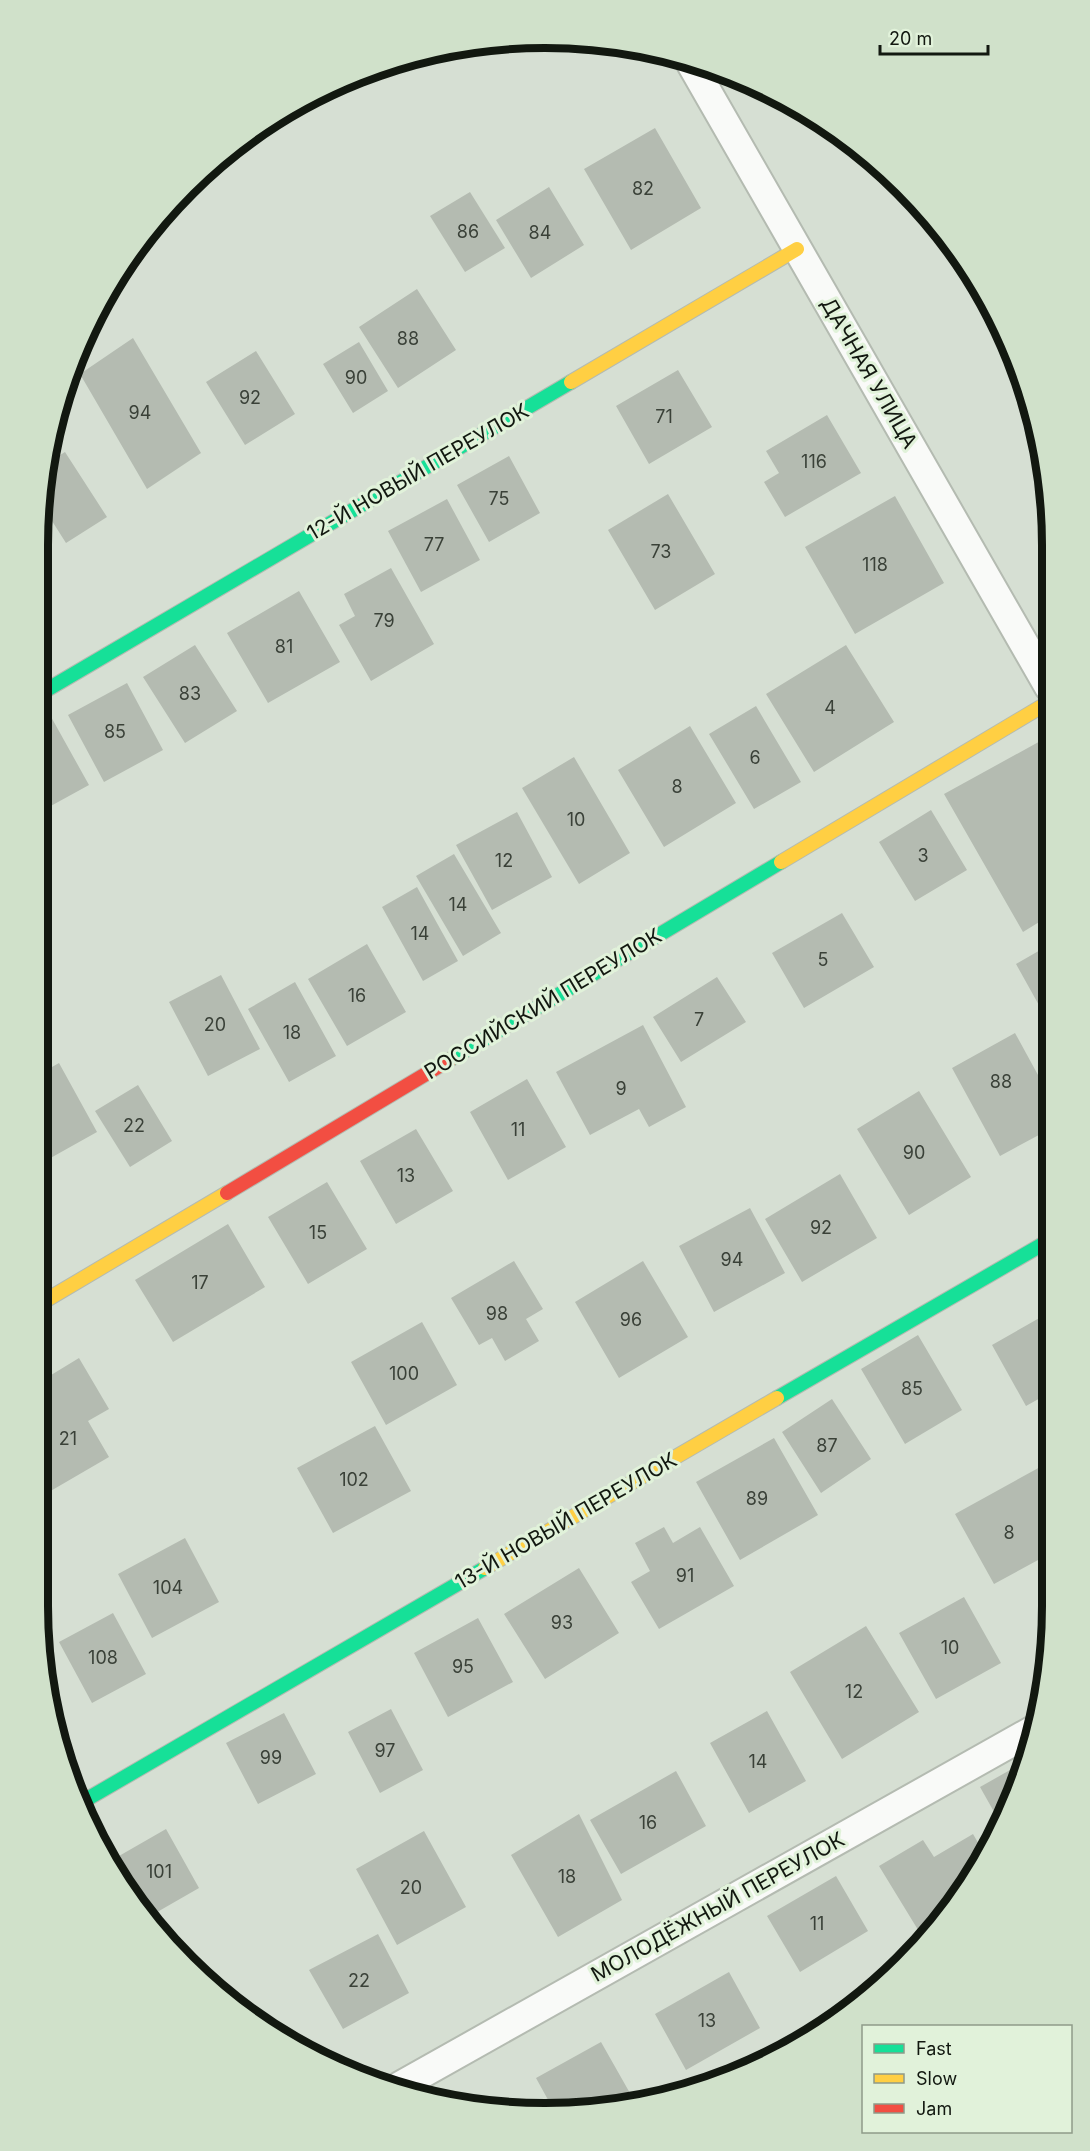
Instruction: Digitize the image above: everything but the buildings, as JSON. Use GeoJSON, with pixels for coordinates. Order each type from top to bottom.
{"type":"FeatureCollection","features":[{"type":"Feature","properties":{"kind":"street","name":"ДАЧНАЯ УЛИЦА"},"geometry":{"type":"LineString","coordinates":[[695,71],[1042,675]]}},
{"type":"Feature","properties":{"kind":"street","name":"12-Й НОВЫЙ ПЕРЕУЛОК"},"geometry":{"type":"LineString","coordinates":[[48,689],[797,249]]}},
{"type":"Feature","properties":{"kind":"street","name":"РОССИЙСКИЙ ПЕРЕУЛОК"},"geometry":{"type":"LineString","coordinates":[[48,1299],[1042,706]]}},
{"type":"Feature","properties":{"kind":"street","name":"13-Й НОВЫЙ ПЕРЕУЛОК"},"geometry":{"type":"LineString","coordinates":[[87,1799],[1042,1245]]}},
{"type":"Feature","properties":{"kind":"street","name":"МОЛОДЁЖНЫЙ ПЕРЕУЛОК"},"geometry":{"type":"LineString","coordinates":[[405,2083],[1025,1735]]}},
{"type":"Feature","properties":{"kind":"traffic: fast"},"geometry":{"type":"LineString","coordinates":[[48,689],[571,382]]}},
{"type":"Feature","properties":{"kind":"traffic: fast"},"geometry":{"type":"LineString","coordinates":[[451,1059],[781,862]]}},
{"type":"Feature","properties":{"kind":"traffic: fast"},"geometry":{"type":"LineString","coordinates":[[777,1398],[1042,1245]]}},
{"type":"Feature","properties":{"kind":"traffic: fast"},"geometry":{"type":"LineString","coordinates":[[87,1799],[485,1568]]}},
{"type":"Feature","properties":{"kind":"traffic: slow"},"geometry":{"type":"LineString","coordinates":[[571,382],[797,249]]}},
{"type":"Feature","properties":{"kind":"traffic: slow"},"geometry":{"type":"LineString","coordinates":[[781,862],[1042,706]]}},
{"type":"Feature","properties":{"kind":"traffic: slow"},"geometry":{"type":"LineString","coordinates":[[48,1299],[227,1193]]}},
{"type":"Feature","properties":{"kind":"traffic: slow"},"geometry":{"type":"LineString","coordinates":[[485,1568],[777,1398]]}},
{"type":"Feature","properties":{"kind":"traffic: jam"},"geometry":{"type":"LineString","coordinates":[[227,1193],[451,1059]]}}]}
